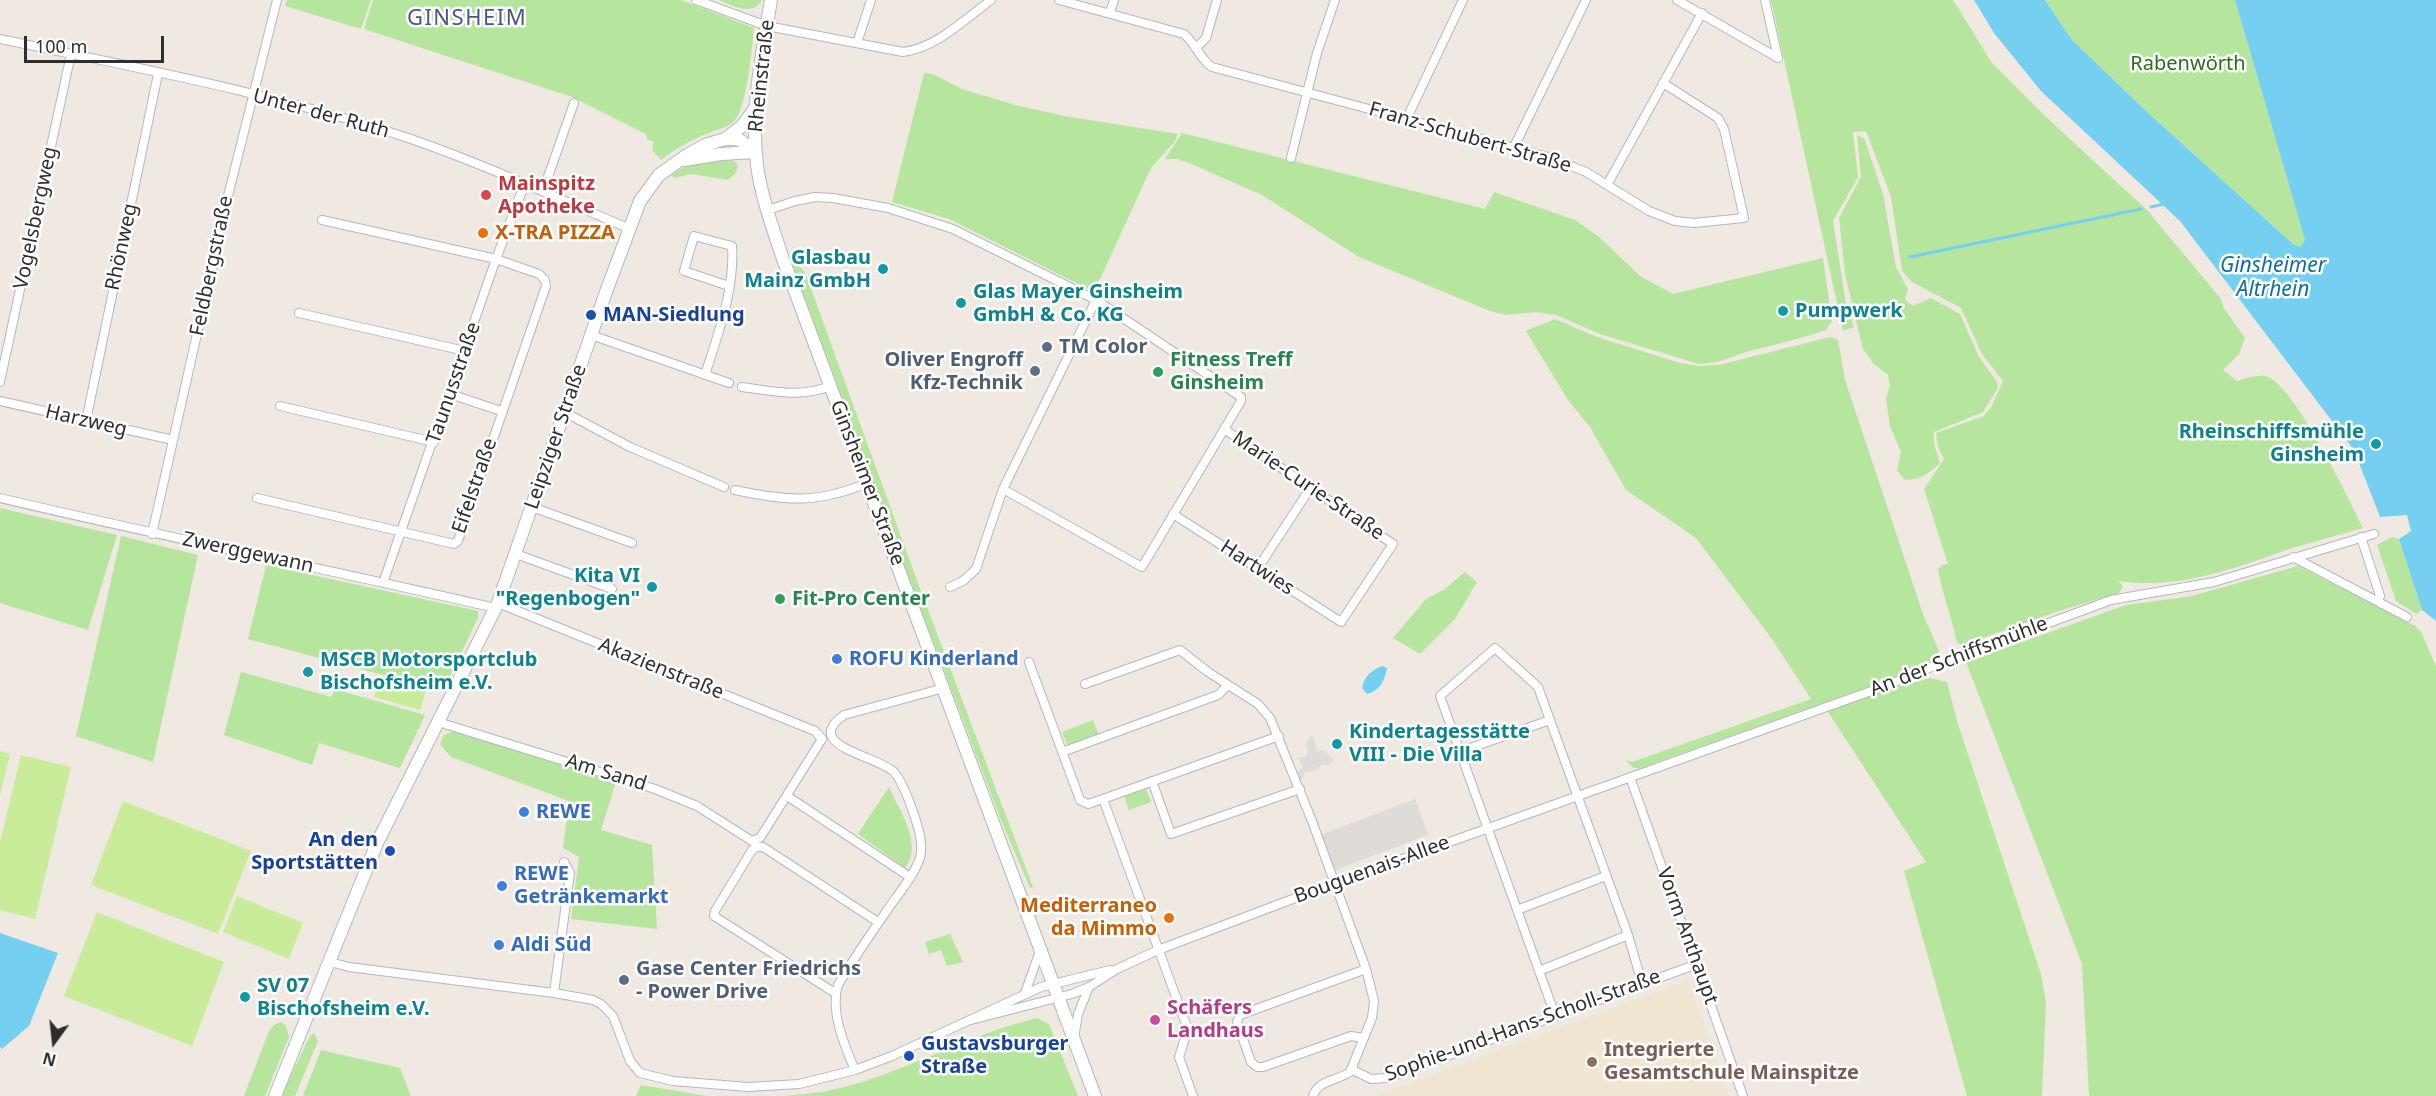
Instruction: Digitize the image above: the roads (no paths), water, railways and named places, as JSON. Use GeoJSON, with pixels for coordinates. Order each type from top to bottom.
{"type":"FeatureCollection","features":[{"type":"Feature","properties":{"kind":"main road","name":"Rheinstraße"},"geometry":{"type":"LineString","coordinates":[[756,152],[756,107],[771,0]]}},
{"type":"Feature","properties":{"kind":"main road"},"geometry":{"type":"LineString","coordinates":[[725,139],[742,126],[756,107]]}},
{"type":"Feature","properties":{"kind":"main road"},"geometry":{"type":"LineString","coordinates":[[725,139],[740,140],[756,152]]}},
{"type":"Feature","properties":{"kind":"main road","name":"Leipziger Straße"},"geometry":{"type":"LineString","coordinates":[[275,1096],[377,843],[497,605],[640,201],[659,175],[694,150],[725,139]]}},
{"type":"Feature","properties":{"kind":"main road","name":"Leipziger Straße"},"geometry":{"type":"LineString","coordinates":[[680,160],[756,152]]}},
{"type":"Feature","properties":{"kind":"main road","name":"Ginsheimer Straße"},"geometry":{"type":"LineString","coordinates":[[756,152],[757,168],[783,259],[1095,1096]]}},
{"type":"Feature","properties":{"kind":"street","name":"Feldbergstraße"},"geometry":{"type":"LineString","coordinates":[[153,534],[252,95],[277,0]]}},
{"type":"Feature","properties":{"kind":"street"},"geometry":{"type":"LineString","coordinates":[[696,0],[767,26],[903,52],[913,51],[945,34],[991,0]]}},
{"type":"Feature","properties":{"kind":"street"},"geometry":{"type":"LineString","coordinates":[[857,44],[871,0]]}},
{"type":"Feature","properties":{"kind":"street","name":"Franz-Schubert-Straße"},"geometry":{"type":"LineString","coordinates":[[1059,0],[1110,12],[1184,34],[1212,67],[1552,158],[1586,172],[1649,211],[1675,221],[1694,223],[1744,218],[1725,129],[1712,114],[1663,83]]}},
{"type":"Feature","properties":{"kind":"street"},"geometry":{"type":"LineString","coordinates":[[1110,12],[1114,0]]}},
{"type":"Feature","properties":{"kind":"street"},"geometry":{"type":"LineString","coordinates":[[1196,48],[1206,38],[1217,0]]}},
{"type":"Feature","properties":{"kind":"street"},"geometry":{"type":"LineString","coordinates":[[1291,158],[1317,53],[1335,0]]}},
{"type":"Feature","properties":{"kind":"street"},"geometry":{"type":"LineString","coordinates":[[1407,118],[1463,0]]}},
{"type":"Feature","properties":{"kind":"street"},"geometry":{"type":"LineString","coordinates":[[1514,147],[1586,0]]}},
{"type":"Feature","properties":{"kind":"street"},"geometry":{"type":"LineString","coordinates":[[1677,0],[1779,58],[1765,0]]}},
{"type":"Feature","properties":{"kind":"street"},"geometry":{"type":"LineString","coordinates":[[1607,184],[1702,13]]}},
{"type":"Feature","properties":{"kind":"street","name":"Unter der Ruth"},"geometry":{"type":"LineString","coordinates":[[0,39],[252,95],[412,140],[525,183],[630,229]]}},
{"type":"Feature","properties":{"kind":"street","name":"Vogelsbergweg"},"geometry":{"type":"LineString","coordinates":[[0,382],[71,54]]}},
{"type":"Feature","properties":{"kind":"street","name":"Rhönweg"},"geometry":{"type":"LineString","coordinates":[[86,421],[158,74]]}},
{"type":"Feature","properties":{"kind":"street"},"geometry":{"type":"LineString","coordinates":[[543,191],[574,103]]}},
{"type":"Feature","properties":{"kind":"street","name":"Taunusstraße"},"geometry":{"type":"LineString","coordinates":[[383,583],[496,259],[525,183]]}},
{"type":"Feature","properties":{"kind":"street"},"geometry":{"type":"LineString","coordinates":[[768,210],[816,197],[888,208],[953,229],[1096,300],[1241,397],[1241,401],[1142,567],[1004,489]]}},
{"type":"Feature","properties":{"kind":"street"},"geometry":{"type":"LineString","coordinates":[[322,220],[496,259]]}},
{"type":"Feature","properties":{"kind":"street"},"geometry":{"type":"LineString","coordinates":[[705,375],[720,329],[729,286],[733,258],[732,246],[694,236],[684,271],[729,286]]}},
{"type":"Feature","properties":{"kind":"street","name":"Eifelstraße"},"geometry":{"type":"LineString","coordinates":[[402,531],[454,544],[458,541],[546,286],[546,280],[539,274],[496,259]]}},
{"type":"Feature","properties":{"kind":"street"},"geometry":{"type":"LineString","coordinates":[[950,587],[963,582],[976,569],[1004,489],[1096,300]]}},
{"type":"Feature","properties":{"kind":"street"},"geometry":{"type":"LineString","coordinates":[[299,313],[465,351]]}},
{"type":"Feature","properties":{"kind":"street"},"geometry":{"type":"LineString","coordinates":[[591,335],[729,384]]}},
{"type":"Feature","properties":{"kind":"street"},"geometry":{"type":"LineString","coordinates":[[742,387],[787,393],[809,392],[830,386]]}},
{"type":"Feature","properties":{"kind":"street"},"geometry":{"type":"LineString","coordinates":[[450,394],[501,411]]}},
{"type":"Feature","properties":{"kind":"street","name":"Harzweg"},"geometry":{"type":"LineString","coordinates":[[0,401],[173,440]]}},
{"type":"Feature","properties":{"kind":"street"},"geometry":{"type":"LineString","coordinates":[[280,406],[434,442]]}},
{"type":"Feature","properties":{"kind":"street"},"geometry":{"type":"LineString","coordinates":[[564,412],[630,447],[724,487]]}},
{"type":"Feature","properties":{"kind":"street","name":"Marie-Curie-Straße"},"geometry":{"type":"LineString","coordinates":[[1224,429],[1393,544],[1341,622]]}},
{"type":"Feature","properties":{"kind":"street"},"geometry":{"type":"LineString","coordinates":[[735,490],[767,497],[805,500],[831,495],[867,483]]}},
{"type":"Feature","properties":{"kind":"street"},"geometry":{"type":"LineString","coordinates":[[1258,568],[1311,487]]}},
{"type":"Feature","properties":{"kind":"street","name":"Zwerggewann"},"geometry":{"type":"LineString","coordinates":[[0,498],[153,534],[497,605]]}},
{"type":"Feature","properties":{"kind":"street"},"geometry":{"type":"LineString","coordinates":[[257,498],[402,531]]}},
{"type":"Feature","properties":{"kind":"street"},"geometry":{"type":"LineString","coordinates":[[532,507],[632,543]]}},
{"type":"Feature","properties":{"kind":"street","name":"Hartwies"},"geometry":{"type":"LineString","coordinates":[[1173,514],[1341,622]]}},
{"type":"Feature","properties":{"kind":"street","name":"An der Schiffsmühle"},"geometry":{"type":"LineString","coordinates":[[1630,777],[1888,685],[1951,659],[2111,600],[2214,582],[2374,534]]}},
{"type":"Feature","properties":{"kind":"street"},"geometry":{"type":"LineString","coordinates":[[2361,537],[2380,596],[2378,601]]}},
{"type":"Feature","properties":{"kind":"street"},"geometry":{"type":"LineString","coordinates":[[516,554],[612,589]]}},
{"type":"Feature","properties":{"kind":"street"},"geometry":{"type":"LineString","coordinates":[[2293,557],[2407,617]]}},
{"type":"Feature","properties":{"kind":"street","name":"Akazienstraße"},"geometry":{"type":"LineString","coordinates":[[497,605],[826,737]]}},
{"type":"Feature","properties":{"kind":"street"},"geometry":{"type":"LineString","coordinates":[[1555,1015],[1440,696],[1495,648],[1538,687],[1628,935],[1642,983]]}},
{"type":"Feature","properties":{"kind":"street"},"geometry":{"type":"LineString","coordinates":[[1085,684],[1180,650],[1258,704],[1270,718],[1300,789],[1335,883],[1374,1001],[1374,1010],[1351,1069],[1347,1074],[1316,1088],[1313,1096]]}},
{"type":"Feature","properties":{"kind":"street"},"geometry":{"type":"LineString","coordinates":[[1029,662],[1080,800],[1088,804],[1279,736]]}},
{"type":"Feature","properties":{"kind":"street"},"geometry":{"type":"LineString","coordinates":[[1062,752],[1218,695],[1228,685]]}},
{"type":"Feature","properties":{"kind":"street"},"geometry":{"type":"LineString","coordinates":[[910,877],[787,796],[833,725],[844,715],[944,688]]}},
{"type":"Feature","properties":{"kind":"street"},"geometry":{"type":"LineString","coordinates":[[1459,752],[1550,720]]}},
{"type":"Feature","properties":{"kind":"street","name":"Am Sand"},"geometry":{"type":"LineString","coordinates":[[438,722],[655,789],[697,807],[749,840],[756,840],[762,835],[787,796]]}},
{"type":"Feature","properties":{"kind":"street"},"geometry":{"type":"LineString","coordinates":[[826,737],[893,771],[900,780],[919,831],[921,846],[920,857],[910,877],[878,922],[835,993],[836,1010],[848,1056],[855,1070]]}},
{"type":"Feature","properties":{"kind":"street","name":"Bouguenais-Allee"},"geometry":{"type":"LineString","coordinates":[[971,1020],[1059,998],[1089,987],[1117,969],[1158,950],[1335,883],[1630,777]]}},
{"type":"Feature","properties":{"kind":"street","name":"Vorm Anthaupt"},"geometry":{"type":"LineString","coordinates":[[1630,777],[1743,1096]]}},
{"type":"Feature","properties":{"kind":"street"},"geometry":{"type":"LineString","coordinates":[[1152,781],[1171,834],[1300,789]]}},
{"type":"Feature","properties":{"kind":"street"},"geometry":{"type":"LineString","coordinates":[[1103,798],[1186,1024],[1186,1035],[1179,1057],[1193,1096]]}},
{"type":"Feature","properties":{"kind":"street"},"geometry":{"type":"LineString","coordinates":[[835,993],[714,916],[752,850],[757,847],[770,850],[878,922]]}},
{"type":"Feature","properties":{"kind":"street"},"geometry":{"type":"LineString","coordinates":[[554,993],[570,873],[564,862]]}},
{"type":"Feature","properties":{"kind":"street"},"geometry":{"type":"LineString","coordinates":[[1516,910],[1606,876]]}},
{"type":"Feature","properties":{"kind":"street"},"geometry":{"type":"LineString","coordinates":[[1539,971],[1628,935]]}},
{"type":"Feature","properties":{"kind":"street"},"geometry":{"type":"LineString","coordinates":[[1025,993],[1041,947]]}},
{"type":"Feature","properties":{"kind":"street"},"geometry":{"type":"LineString","coordinates":[[330,962],[349,967],[593,1000],[607,1009],[622,1036],[633,1066],[640,1072],[652,1077],[704,1084],[774,1086],[799,1084],[855,1070],[971,1020]]}},
{"type":"Feature","properties":{"kind":"street","name":"Sophie-und-Hans-Scholl-Straße"},"geometry":{"type":"LineString","coordinates":[[1351,1069],[1371,1079],[1387,1078],[1696,964]]}},
{"type":"Feature","properties":{"kind":"street","name":"Bouguenais-Allee"},"geometry":{"type":"LineString","coordinates":[[971,1020],[1025,993],[1054,983],[1117,969]]}},
{"type":"Feature","properties":{"kind":"street"},"geometry":{"type":"LineString","coordinates":[[1364,1038],[1351,1036],[1257,1067],[1251,1062],[1237,1022],[1240,1015],[1365,969]]}},
{"type":"Feature","properties":{"kind":"street"},"geometry":{"type":"LineString","coordinates":[[1074,1039],[1078,1014],[1089,987]]}},
{"type":"Feature","properties":{"kind":"water","name":"Ginsheimer Altrhein"},"geometry":{"type":"Polygon","coordinates":[[[1974,0],[2045,0],[2072,40],[2147,112],[2293,244],[2300,247],[2305,240],[2235,0],[2436,0],[2436,621],[2422,610],[2399,539],[2411,531],[2407,515],[2380,517],[2354,450],[2180,221],[2041,91],[1994,33],[1974,0]]]}},
{"type":"Feature","properties":{"kind":"water"},"geometry":{"type":"Polygon","coordinates":[[[1382,666],[1387,668],[1383,681],[1379,688],[1367,694],[1362,688],[1365,680],[1382,666]]]}},
{"type":"Feature","properties":{"kind":"water"},"geometry":{"type":"Polygon","coordinates":[[[0,933],[58,953],[29,1026],[2,1049],[0,1047],[0,933]]]}},
{"type":"Feature","properties":{"kind":"waterway"},"geometry":{"type":"LineString","coordinates":[[2151,207],[2164,204]]}},
{"type":"Feature","properties":{"kind":"waterway"},"geometry":{"type":"LineString","coordinates":[[1910,257],[2141,209]]}},
{"type":"Feature","properties":{"kind":"place","name":"Mainspitz Apotheke"},"geometry":{"type":"Point","coordinates":[486,195]}},
{"type":"Feature","properties":{"kind":"place","name":"X-TRA PIZZA"},"geometry":{"type":"Point","coordinates":[483,233]}},
{"type":"Feature","properties":{"kind":"place","name":"Glasbau Mainz GmbH"},"geometry":{"type":"Point","coordinates":[883,269]}},
{"type":"Feature","properties":{"kind":"place","name":"Glas Mayer Ginsheim GmbH & Co. KG"},"geometry":{"type":"Point","coordinates":[961,303]}},
{"type":"Feature","properties":{"kind":"place","name":"Pumpwerk"},"geometry":{"type":"Point","coordinates":[1783,311]}},
{"type":"Feature","properties":{"kind":"place","name":"MAN-Siedlung"},"geometry":{"type":"Point","coordinates":[591,315]}},
{"type":"Feature","properties":{"kind":"place","name":"TM Color"},"geometry":{"type":"Point","coordinates":[1047,347]}},
{"type":"Feature","properties":{"kind":"place","name":"Oliver Engroff Kfz-Technik"},"geometry":{"type":"Point","coordinates":[1035,371]}},
{"type":"Feature","properties":{"kind":"place","name":"Fitness Treff Ginsheim"},"geometry":{"type":"Point","coordinates":[1158,372]}},
{"type":"Feature","properties":{"kind":"place","name":"Rheinschiffsmühle Ginsheim"},"geometry":{"type":"Point","coordinates":[2376,444]}},
{"type":"Feature","properties":{"kind":"place","name":"Kita VI \"Regenbogen\""},"geometry":{"type":"Point","coordinates":[652,587]}},
{"type":"Feature","properties":{"kind":"place","name":"Fit-Pro Center"},"geometry":{"type":"Point","coordinates":[780,599]}},
{"type":"Feature","properties":{"kind":"place","name":"ROFU Kinderland"},"geometry":{"type":"Point","coordinates":[837,659]}},
{"type":"Feature","properties":{"kind":"place","name":"MSCB Motorsportclub Bischofsheim e.V."},"geometry":{"type":"Point","coordinates":[308,672]}},
{"type":"Feature","properties":{"kind":"place","name":"Kindertagesstätte VIII - Die Villa"},"geometry":{"type":"Point","coordinates":[1337,744]}},
{"type":"Feature","properties":{"kind":"place","name":"REWE"},"geometry":{"type":"Point","coordinates":[524,812]}},
{"type":"Feature","properties":{"kind":"place","name":"An den Sportstätten"},"geometry":{"type":"Point","coordinates":[390,851]}},
{"type":"Feature","properties":{"kind":"place","name":"REWE Getränkemarkt"},"geometry":{"type":"Point","coordinates":[502,886]}},
{"type":"Feature","properties":{"kind":"place","name":"Mediterraneo da Mimmo"},"geometry":{"type":"Point","coordinates":[1169,918]}},
{"type":"Feature","properties":{"kind":"place","name":"Aldi Süd"},"geometry":{"type":"Point","coordinates":[499,945]}},
{"type":"Feature","properties":{"kind":"place","name":"Gase Center Friedrichs - Power Drive"},"geometry":{"type":"Point","coordinates":[624,980]}},
{"type":"Feature","properties":{"kind":"place","name":"SV 07 Bischofsheim e.V."},"geometry":{"type":"Point","coordinates":[245,997]}},
{"type":"Feature","properties":{"kind":"place","name":"Schäfers Landhaus"},"geometry":{"type":"Point","coordinates":[1155,1020]}},
{"type":"Feature","properties":{"kind":"place","name":"Gustavsburger Straße"},"geometry":{"type":"Point","coordinates":[909,1056]}},
{"type":"Feature","properties":{"kind":"place","name":"Integrierte Gesamtschule Mainspitze"},"geometry":{"type":"Point","coordinates":[1592,1062]}},
{"type":"Feature","properties":{"kind":"district","name":"GINSHEIM"},"geometry":{"type":"Point","coordinates":[467,19]}},
{"type":"Feature","properties":{"kind":"park label","name":"Rabenwörth"},"geometry":{"type":"Point","coordinates":[2188,64]}}]}
